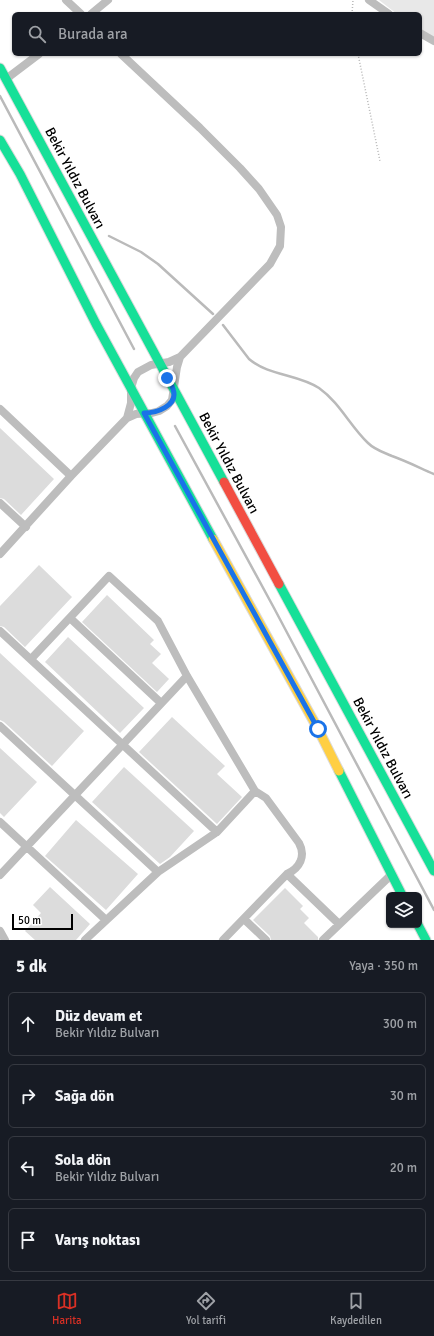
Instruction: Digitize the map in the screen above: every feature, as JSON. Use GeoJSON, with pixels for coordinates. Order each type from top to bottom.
{"type":"FeatureCollection","features":[{"type":"Feature","properties":{"kind":"main road","name":"Bekir Yıldız Bulvarı"},"geometry":{"type":"LineString","coordinates":[[0,68],[434,871]]}},
{"type":"Feature","properties":{"kind":"main road"},"geometry":{"type":"LineString","coordinates":[[0,140],[20,174],[96,324],[144,413],[318,729],[400,892]]}},
{"type":"Feature","properties":{"kind":"main road"},"geometry":{"type":"LineString","coordinates":[[420,928],[426,940]]}},
{"type":"Feature","properties":{"kind":"street"},"geometry":{"type":"LineString","coordinates":[[66,0],[79,12]]}},
{"type":"Feature","properties":{"kind":"street"},"geometry":{"type":"LineString","coordinates":[[93,12],[108,0]]}},
{"type":"Feature","properties":{"kind":"street"},"geometry":{"type":"LineString","coordinates":[[369,0],[386,12]]}},
{"type":"Feature","properties":{"kind":"street"},"geometry":{"type":"LineString","coordinates":[[422,34],[434,41]]}},
{"type":"Feature","properties":{"kind":"street"},"geometry":{"type":"LineString","coordinates":[[6,79],[36,56]]}},
{"type":"Feature","properties":{"kind":"street"},"geometry":{"type":"LineString","coordinates":[[123,56],[200,128],[240,168],[259,189],[277,216],[281,227],[280,246],[270,264],[180,357],[169,362],[159,362],[143,368],[138,372],[134,378],[131,388],[131,403],[127,418]]}},
{"type":"Feature","properties":{"kind":"street"},"geometry":{"type":"LineString","coordinates":[[0,554],[71,476],[127,418],[136,414],[159,411],[168,406],[172,400],[180,357]]}},
{"type":"Feature","properties":{"kind":"street"},"geometry":{"type":"LineString","coordinates":[[0,409],[71,476]]}},
{"type":"Feature","properties":{"kind":"street"},"geometry":{"type":"LineString","coordinates":[[0,503],[26,527]]}},
{"type":"Feature","properties":{"kind":"street"},"geometry":{"type":"LineString","coordinates":[[31,659],[109,576],[158,621],[186,676],[255,791],[266,798],[301,846],[302,855],[299,864],[287,874],[223,940]]}},
{"type":"Feature","properties":{"kind":"street"},"geometry":{"type":"LineString","coordinates":[[70,618],[161,703]]}},
{"type":"Feature","properties":{"kind":"street"},"geometry":{"type":"LineString","coordinates":[[0,631],[217,832]]}},
{"type":"Feature","properties":{"kind":"street"},"geometry":{"type":"LineString","coordinates":[[0,875],[186,676]]}},
{"type":"Feature","properties":{"kind":"street"},"geometry":{"type":"LineString","coordinates":[[0,726],[158,872]]}},
{"type":"Feature","properties":{"kind":"street"},"geometry":{"type":"LineString","coordinates":[[85,940],[158,872],[217,832],[255,791]]}},
{"type":"Feature","properties":{"kind":"street"},"geometry":{"type":"LineString","coordinates":[[0,822],[106,920]]}},
{"type":"Feature","properties":{"kind":"street"},"geometry":{"type":"LineString","coordinates":[[287,874],[339,924]]}},
{"type":"Feature","properties":{"kind":"street"},"geometry":{"type":"LineString","coordinates":[[323,940],[391,875]]}},
{"type":"Feature","properties":{"kind":"street"},"geometry":{"type":"LineString","coordinates":[[244,919],[266,940]]}},
{"type":"Feature","properties":{"kind":"street"},"geometry":{"type":"LineString","coordinates":[[0,931],[5,940]]}},
{"type":"Feature","properties":{"kind":"path"},"geometry":{"type":"LineString","coordinates":[[352,12],[353,0]]}},
{"type":"Feature","properties":{"kind":"path"},"geometry":{"type":"LineString","coordinates":[[358,56],[380,161]]}},
{"type":"Feature","properties":{"kind":"shaded area"},"geometry":{"type":"Polygon","coordinates":[[[379,0],[434,0],[434,40],[422,31],[422,12],[394,12],[379,0]]]}},
{"type":"Feature","properties":{"kind":"building"},"geometry":{"type":"Polygon","coordinates":[[[0,428],[54,479],[21,515],[4,499],[0,498],[0,428]]]}},
{"type":"Feature","properties":{"kind":"building"},"geometry":{"type":"Polygon","coordinates":[[[39,565],[72,597],[25,647],[4,627],[0,626],[0,606],[39,565]]]}},
{"type":"Feature","properties":{"kind":"building"},"geometry":{"type":"Polygon","coordinates":[[[107,595],[154,640],[150,644],[161,654],[152,663],[169,679],[157,692],[82,622],[107,595]]]}},
{"type":"Feature","properties":{"kind":"building"},"geometry":{"type":"Polygon","coordinates":[[[68,637],[144,708],[120,733],[45,662],[68,637]]]}},
{"type":"Feature","properties":{"kind":"building"},"geometry":{"type":"Polygon","coordinates":[[[0,653],[84,731],[52,766],[0,720],[0,653]]]}},
{"type":"Feature","properties":{"kind":"building"},"geometry":{"type":"Polygon","coordinates":[[[172,717],[225,766],[217,774],[242,797],[217,824],[139,752],[172,717]]]}},
{"type":"Feature","properties":{"kind":"building"},"geometry":{"type":"Polygon","coordinates":[[[0,748],[37,782],[4,817],[0,813],[0,748]]]}},
{"type":"Feature","properties":{"kind":"building"},"geometry":{"type":"Polygon","coordinates":[[[124,767],[194,831],[170,857],[160,864],[92,802],[124,767]]]}},
{"type":"Feature","properties":{"kind":"building"},"geometry":{"type":"Polygon","coordinates":[[[76,820],[138,874],[106,910],[45,856],[76,820]]]}},
{"type":"Feature","properties":{"kind":"building"},"geometry":{"type":"Polygon","coordinates":[[[50,887],[90,924],[76,940],[35,940],[25,931],[41,913],[33,905],[50,887]]]}},
{"type":"Feature","properties":{"kind":"building"},"geometry":{"type":"Polygon","coordinates":[[[285,888],[303,906],[300,909],[309,918],[304,923],[318,937],[318,940],[271,940],[270,936],[253,920],[285,888]]]}},
{"type":"Feature","properties":{"kind":"waterway"},"geometry":{"type":"LineString","coordinates":[[0,96],[134,349]]}},
{"type":"Feature","properties":{"kind":"waterway"},"geometry":{"type":"LineString","coordinates":[[109,236],[141,252],[158,264],[213,314]]}},
{"type":"Feature","properties":{"kind":"waterway"},"geometry":{"type":"LineString","coordinates":[[223,325],[249,359],[257,365],[265,369],[311,383],[319,388],[333,401],[373,447],[434,474]]}},
{"type":"Feature","properties":{"kind":"waterway"},"geometry":{"type":"LineString","coordinates":[[175,426],[274,608],[434,910]]}},
{"type":"Feature","properties":{"kind":"traffic: fast"},"geometry":{"type":"LineString","coordinates":[[0,68],[224,482]]}},
{"type":"Feature","properties":{"kind":"traffic: fast"},"geometry":{"type":"LineString","coordinates":[[0,140],[20,174],[96,324],[213,539]]}},
{"type":"Feature","properties":{"kind":"traffic: fast"},"geometry":{"type":"LineString","coordinates":[[279,584],[434,871]]}},
{"type":"Feature","properties":{"kind":"traffic: fast"},"geometry":{"type":"LineString","coordinates":[[339,771],[400,892]]}},
{"type":"Feature","properties":{"kind":"traffic: fast"},"geometry":{"type":"LineString","coordinates":[[420,928],[426,940]]}},
{"type":"Feature","properties":{"kind":"traffic: slow"},"geometry":{"type":"LineString","coordinates":[[213,539],[318,729],[339,771]]}},
{"type":"Feature","properties":{"kind":"traffic: jam"},"geometry":{"type":"LineString","coordinates":[[224,482],[279,584]]}},
{"type":"Feature","properties":{"kind":"route"},"geometry":{"type":"LineString","coordinates":[[167,378],[174,390],[172,400],[168,406],[159,411],[144,413],[318,729]]}}]}
